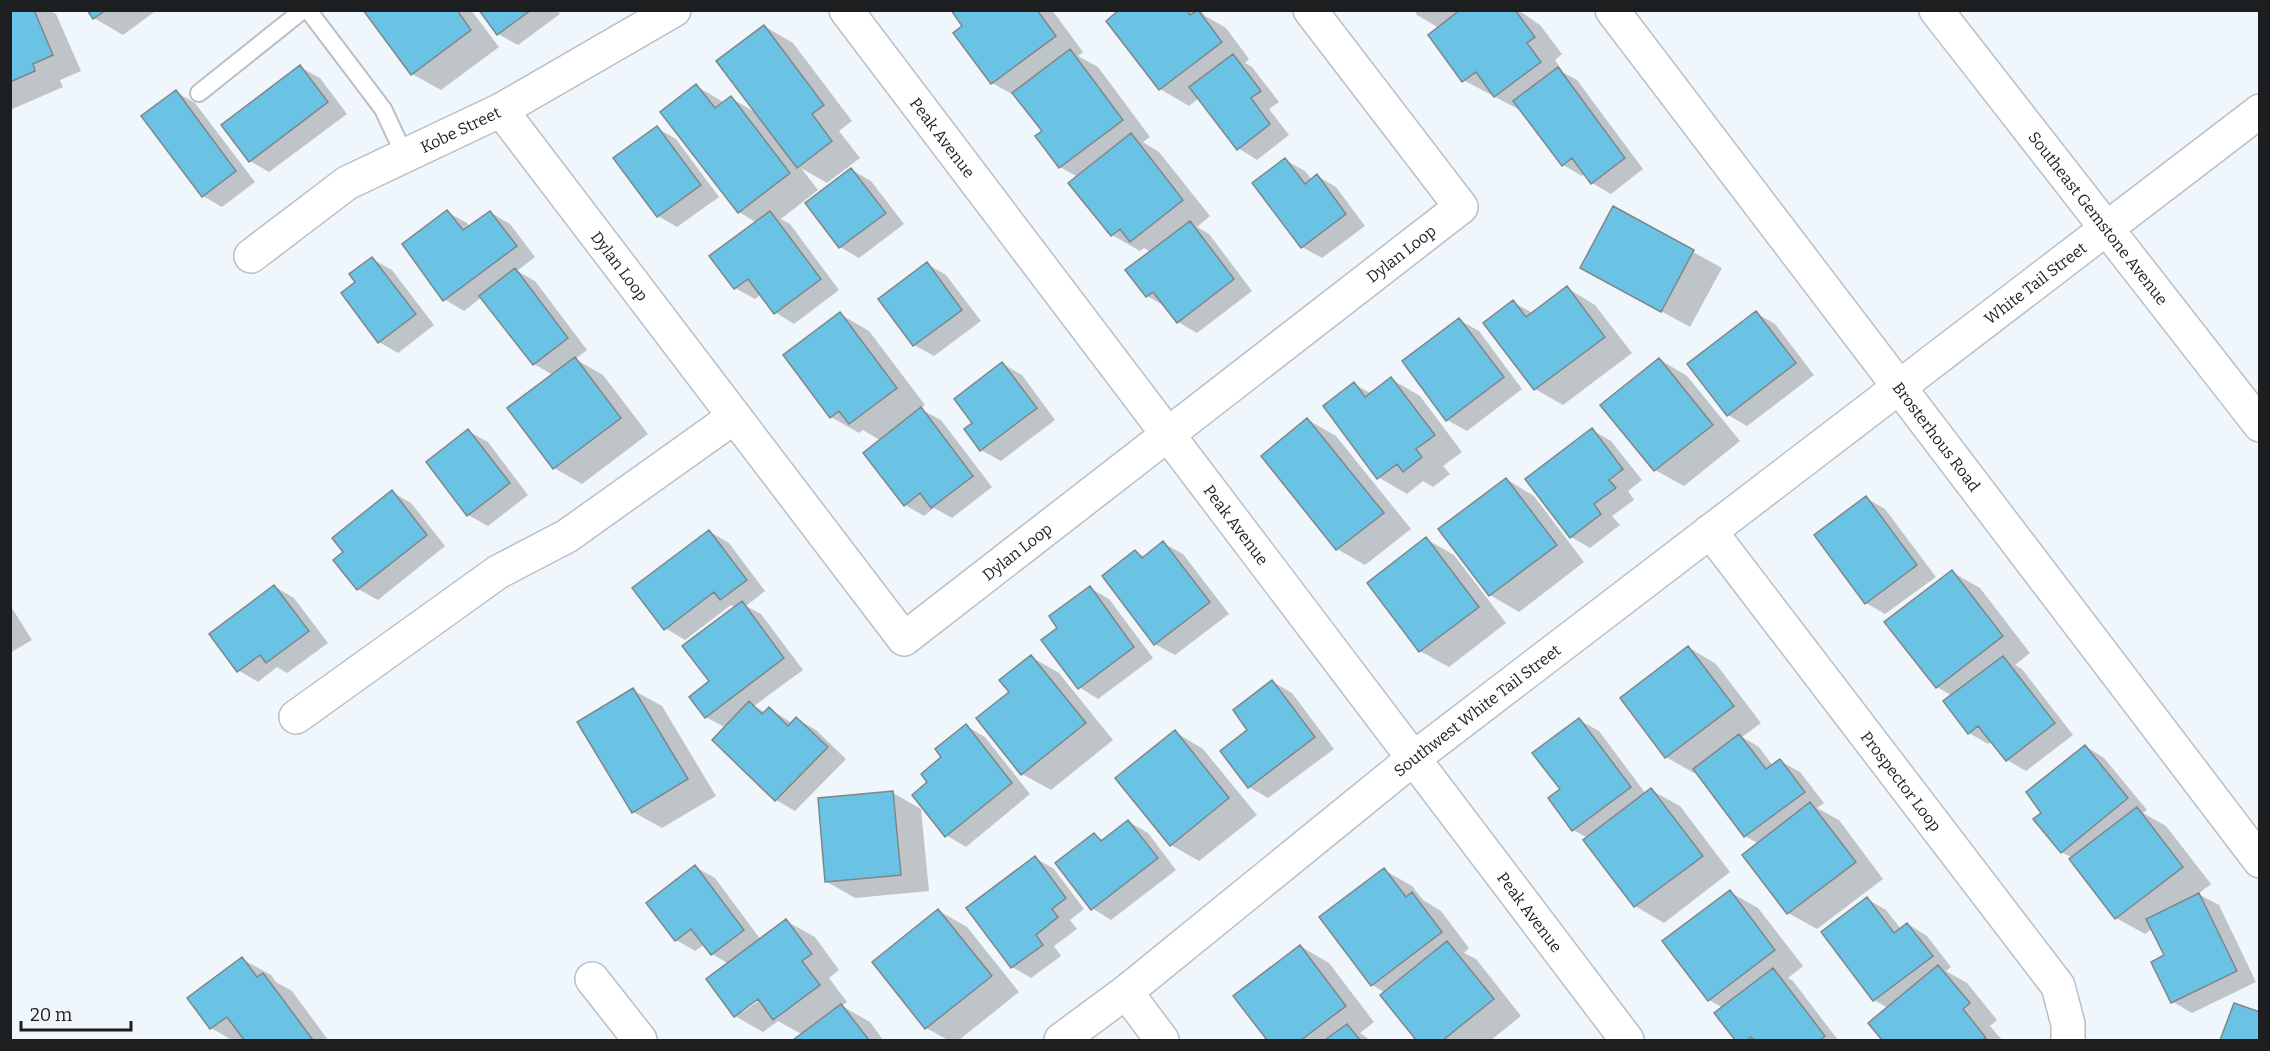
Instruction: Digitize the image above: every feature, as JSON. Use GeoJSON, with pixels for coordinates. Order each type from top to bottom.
{"type":"FeatureCollection","features":[{"type":"Feature","properties":{"kind":"street","name":"Kobe Street"},"geometry":{"type":"LineString","coordinates":[[251,256],[347,183],[501,110],[674,10]]}},
{"type":"Feature","properties":{"kind":"street","name":"Peak Avenue"},"geometry":{"type":"LineString","coordinates":[[846,10],[1627,1041]]}},
{"type":"Feature","properties":{"kind":"street","name":"Dylan Loop"},"geometry":{"type":"LineString","coordinates":[[501,110],[904,639],[1461,207],[1310,10]]}},
{"type":"Feature","properties":{"kind":"street","name":"Brosterhous Road"},"geometry":{"type":"LineString","coordinates":[[1612,10],[2259,861]]}},
{"type":"Feature","properties":{"kind":"street","name":"Southeast Gemstone Avenue"},"geometry":{"type":"LineString","coordinates":[[1936,10],[2259,425]]}},
{"type":"Feature","properties":{"kind":"street","name":"White Tail Street"},"geometry":{"type":"LineString","coordinates":[[1900,388],[2259,111]]}},
{"type":"Feature","properties":{"kind":"street","name":"Southwest White Tail Street"},"geometry":{"type":"LineString","coordinates":[[1061,1041],[1126,992],[1414,758],[1900,388]]}},
{"type":"Feature","properties":{"kind":"street"},"geometry":{"type":"LineString","coordinates":[[296,717],[498,572],[567,536],[734,417]]}},
{"type":"Feature","properties":{"kind":"street","name":"Prospector Loop"},"geometry":{"type":"LineString","coordinates":[[1710,531],[2058,986],[2068,1024],[2068,1041]]}},
{"type":"Feature","properties":{"kind":"street"},"geometry":{"type":"LineString","coordinates":[[592,978],[640,1041]]}},
{"type":"Feature","properties":{"kind":"street"},"geometry":{"type":"LineString","coordinates":[[1126,992],[1162,1041]]}},
{"type":"Feature","properties":{"kind":"lane"},"geometry":{"type":"LineString","coordinates":[[199,93],[305,10],[382,109],[405,156]]}},
{"type":"Feature","properties":{"kind":"building"},"geometry":{"type":"Polygon","coordinates":[[[10,10],[34,10],[53,55],[33,64],[35,71],[10,82],[10,10]]]}},
{"type":"Feature","properties":{"kind":"building"},"geometry":{"type":"Polygon","coordinates":[[[87,10],[106,10],[93,19],[87,10]]]}},
{"type":"Feature","properties":{"kind":"building"},"geometry":{"type":"Polygon","coordinates":[[[363,10],[457,10],[471,30],[411,75],[363,10]]]}},
{"type":"Feature","properties":{"kind":"building"},"geometry":{"type":"Polygon","coordinates":[[[479,10],[531,10],[497,35],[479,10]]]}},
{"type":"Feature","properties":{"kind":"building"},"geometry":{"type":"Polygon","coordinates":[[[951,10],[1037,10],[1056,36],[991,84],[953,33],[962,26],[951,10]]]}},
{"type":"Feature","properties":{"kind":"building"},"geometry":{"type":"Polygon","coordinates":[[[1119,10],[1187,10],[1190,15],[1198,10],[1222,42],[1159,90],[1106,21],[1119,10]]]}},
{"type":"Feature","properties":{"kind":"building"},"geometry":{"type":"Polygon","coordinates":[[[1460,10],[1515,10],[1535,37],[1527,43],[1541,62],[1494,97],[1476,72],[1462,82],[1428,35],[1460,10]]]}},
{"type":"Feature","properties":{"kind":"building"},"geometry":{"type":"Polygon","coordinates":[[[764,25],[824,105],[812,114],[832,141],[797,168],[716,61],[764,25]]]}},
{"type":"Feature","properties":{"kind":"building"},"geometry":{"type":"Polygon","coordinates":[[[1070,49],[1123,120],[1059,168],[1035,136],[1042,131],[1012,93],[1070,49]]]}},
{"type":"Feature","properties":{"kind":"building"},"geometry":{"type":"Polygon","coordinates":[[[1233,54],[1261,91],[1251,98],[1270,124],[1237,150],[1189,87],[1233,54]]]}},
{"type":"Feature","properties":{"kind":"building"},"geometry":{"type":"Polygon","coordinates":[[[300,65],[328,102],[249,162],[221,125],[300,65]]]}},
{"type":"Feature","properties":{"kind":"building"},"geometry":{"type":"Polygon","coordinates":[[[1558,67],[1625,158],[1591,184],[1572,158],[1562,166],[1513,101],[1558,67]]]}},
{"type":"Feature","properties":{"kind":"building"},"geometry":{"type":"Polygon","coordinates":[[[696,84],[715,108],[731,96],[790,173],[738,213],[660,112],[696,84]]]}},
{"type":"Feature","properties":{"kind":"building"},"geometry":{"type":"Polygon","coordinates":[[[176,90],[236,171],[202,197],[141,116],[176,90]]]}},
{"type":"Feature","properties":{"kind":"building"},"geometry":{"type":"Polygon","coordinates":[[[657,126],[701,185],[657,217],[613,158],[657,126]]]}},
{"type":"Feature","properties":{"kind":"building"},"geometry":{"type":"Polygon","coordinates":[[[1131,133],[1183,200],[1130,242],[1120,229],[1111,236],[1068,183],[1131,133]]]}},
{"type":"Feature","properties":{"kind":"building"},"geometry":{"type":"Polygon","coordinates":[[[1285,158],[1305,184],[1317,174],[1346,214],[1301,248],[1252,183],[1285,158]]]}},
{"type":"Feature","properties":{"kind":"building"},"geometry":{"type":"Polygon","coordinates":[[[851,168],[886,213],[839,248],[805,203],[851,168]]]}},
{"type":"Feature","properties":{"kind":"building"},"geometry":{"type":"Polygon","coordinates":[[[1613,206],[1694,250],[1661,312],[1580,268],[1613,206]]]}},
{"type":"Feature","properties":{"kind":"building"},"geometry":{"type":"Polygon","coordinates":[[[447,210],[463,230],[490,211],[517,246],[443,301],[402,244],[447,210]]]}},
{"type":"Feature","properties":{"kind":"building"},"geometry":{"type":"Polygon","coordinates":[[[770,211],[821,279],[774,314],[748,279],[734,289],[709,256],[770,211]]]}},
{"type":"Feature","properties":{"kind":"building"},"geometry":{"type":"Polygon","coordinates":[[[1190,221],[1234,279],[1177,323],[1153,292],[1146,297],[1125,270],[1190,221]]]}},
{"type":"Feature","properties":{"kind":"building"},"geometry":{"type":"Polygon","coordinates":[[[372,257],[416,314],[378,343],[341,293],[355,282],[349,274],[372,257]]]}},
{"type":"Feature","properties":{"kind":"building"},"geometry":{"type":"Polygon","coordinates":[[[927,262],[962,310],[913,346],[878,299],[927,262]]]}},
{"type":"Feature","properties":{"kind":"building"},"geometry":{"type":"Polygon","coordinates":[[[515,268],[568,338],[533,365],[479,296],[515,268]]]}},
{"type":"Feature","properties":{"kind":"building"},"geometry":{"type":"Polygon","coordinates":[[[1567,286],[1605,337],[1534,390],[1483,323],[1513,300],[1526,317],[1567,286]]]}},
{"type":"Feature","properties":{"kind":"building"},"geometry":{"type":"Polygon","coordinates":[[[1756,311],[1796,363],[1727,416],[1687,364],[1756,311]]]}},
{"type":"Feature","properties":{"kind":"building"},"geometry":{"type":"Polygon","coordinates":[[[840,312],[897,388],[849,424],[839,411],[830,418],[783,355],[840,312]]]}},
{"type":"Feature","properties":{"kind":"building"},"geometry":{"type":"Polygon","coordinates":[[[1459,318],[1504,377],[1446,421],[1402,361],[1459,318]]]}},
{"type":"Feature","properties":{"kind":"building"},"geometry":{"type":"Polygon","coordinates":[[[575,357],[621,418],[553,469],[507,408],[575,357]]]}},
{"type":"Feature","properties":{"kind":"building"},"geometry":{"type":"Polygon","coordinates":[[[1659,358],[1713,425],[1654,471],[1600,405],[1659,358]]]}},
{"type":"Feature","properties":{"kind":"building"},"geometry":{"type":"Polygon","coordinates":[[[1002,362],[1037,408],[980,451],[964,429],[972,423],[954,399],[1002,362]]]}},
{"type":"Feature","properties":{"kind":"building"},"geometry":{"type":"Polygon","coordinates":[[[1391,377],[1435,435],[1416,449],[1422,457],[1403,472],[1397,464],[1377,479],[1323,406],[1354,382],[1365,397],[1391,377]]]}},
{"type":"Feature","properties":{"kind":"building"},"geometry":{"type":"Polygon","coordinates":[[[921,407],[973,476],[931,508],[920,493],[904,506],[863,453],[921,407]]]}},
{"type":"Feature","properties":{"kind":"building"},"geometry":{"type":"Polygon","coordinates":[[[1307,418],[1384,513],[1336,550],[1261,456],[1307,418]]]}},
{"type":"Feature","properties":{"kind":"building"},"geometry":{"type":"Polygon","coordinates":[[[1592,428],[1623,469],[1609,480],[1616,488],[1594,504],[1601,514],[1570,538],[1525,479],[1592,428]]]}},
{"type":"Feature","properties":{"kind":"building"},"geometry":{"type":"Polygon","coordinates":[[[468,429],[510,483],[467,516],[426,462],[468,429]]]}},
{"type":"Feature","properties":{"kind":"building"},"geometry":{"type":"Polygon","coordinates":[[[1506,478],[1557,545],[1489,596],[1438,529],[1506,478]]]}},
{"type":"Feature","properties":{"kind":"building"},"geometry":{"type":"Polygon","coordinates":[[[392,490],[427,535],[357,590],[333,560],[343,552],[332,538],[392,490]]]}},
{"type":"Feature","properties":{"kind":"building"},"geometry":{"type":"Polygon","coordinates":[[[1866,496],[1917,565],[1865,604],[1814,535],[1866,496]]]}},
{"type":"Feature","properties":{"kind":"building"},"geometry":{"type":"Polygon","coordinates":[[[709,530],[747,580],[720,600],[714,592],[664,630],[632,588],[709,530]]]}},
{"type":"Feature","properties":{"kind":"building"},"geometry":{"type":"Polygon","coordinates":[[[1426,537],[1479,607],[1419,652],[1367,583],[1426,537]]]}},
{"type":"Feature","properties":{"kind":"building"},"geometry":{"type":"Polygon","coordinates":[[[1163,541],[1210,602],[1154,645],[1102,576],[1135,550],[1142,558],[1163,541]]]}},
{"type":"Feature","properties":{"kind":"building"},"geometry":{"type":"Polygon","coordinates":[[[1952,570],[2003,636],[1936,688],[1884,622],[1952,570]]]}},
{"type":"Feature","properties":{"kind":"building"},"geometry":{"type":"Polygon","coordinates":[[[274,585],[309,631],[266,663],[260,655],[237,672],[209,634],[274,585]]]}},
{"type":"Feature","properties":{"kind":"building"},"geometry":{"type":"Polygon","coordinates":[[[1090,586],[1134,647],[1078,689],[1041,640],[1057,628],[1049,616],[1090,586]]]}},
{"type":"Feature","properties":{"kind":"building"},"geometry":{"type":"Polygon","coordinates":[[[742,601],[784,658],[705,718],[689,697],[709,681],[682,646],[742,601]]]}},
{"type":"Feature","properties":{"kind":"building"},"geometry":{"type":"Polygon","coordinates":[[[1688,646],[1734,706],[1665,758],[1620,698],[1688,646]]]}},
{"type":"Feature","properties":{"kind":"building"},"geometry":{"type":"Polygon","coordinates":[[[1031,655],[1086,723],[1021,775],[976,718],[1009,692],[999,680],[1031,655]]]}},
{"type":"Feature","properties":{"kind":"building"},"geometry":{"type":"Polygon","coordinates":[[[2003,656],[2055,723],[2006,761],[1978,726],[1968,734],[1943,701],[2003,656]]]}},
{"type":"Feature","properties":{"kind":"building"},"geometry":{"type":"Polygon","coordinates":[[[1272,680],[1315,737],[1248,788],[1220,751],[1247,730],[1233,710],[1272,680]]]}},
{"type":"Feature","properties":{"kind":"building"},"geometry":{"type":"Polygon","coordinates":[[[633,688],[688,779],[632,813],[577,722],[633,688]]]}},
{"type":"Feature","properties":{"kind":"building"},"geometry":{"type":"Polygon","coordinates":[[[749,701],[762,714],[769,707],[788,726],[796,717],[828,747],[775,801],[712,740],[749,701]]]}},
{"type":"Feature","properties":{"kind":"building"},"geometry":{"type":"Polygon","coordinates":[[[1579,718],[1631,787],[1572,831],[1548,798],[1560,789],[1532,753],[1579,718]]]}},
{"type":"Feature","properties":{"kind":"building"},"geometry":{"type":"Polygon","coordinates":[[[966,724],[1012,783],[945,837],[912,795],[927,782],[921,774],[941,757],[935,749],[966,724]]]}},
{"type":"Feature","properties":{"kind":"building"},"geometry":{"type":"Polygon","coordinates":[[[1175,730],[1229,798],[1170,846],[1115,778],[1175,730]]]}},
{"type":"Feature","properties":{"kind":"building"},"geometry":{"type":"Polygon","coordinates":[[[1739,734],[1766,769],[1780,759],[1805,792],[1744,837],[1693,769],[1739,734]]]}},
{"type":"Feature","properties":{"kind":"building"},"geometry":{"type":"Polygon","coordinates":[[[2085,745],[2128,798],[2061,853],[2033,819],[2041,813],[2026,792],[2085,745]]]}},
{"type":"Feature","properties":{"kind":"building"},"geometry":{"type":"Polygon","coordinates":[[[1651,788],[1703,856],[1634,907],[1583,840],[1651,788]]]}},
{"type":"Feature","properties":{"kind":"building"},"geometry":{"type":"Polygon","coordinates":[[[893,791],[901,875],[825,882],[818,798],[893,791]]]}},
{"type":"Feature","properties":{"kind":"building"},"geometry":{"type":"Polygon","coordinates":[[[1810,802],[1856,862],[1787,914],[1742,855],[1810,802]]]}},
{"type":"Feature","properties":{"kind":"building"},"geometry":{"type":"Polygon","coordinates":[[[2137,807],[2183,867],[2115,919],[2069,859],[2137,807]]]}},
{"type":"Feature","properties":{"kind":"building"},"geometry":{"type":"Polygon","coordinates":[[[1128,820],[1158,858],[1091,910],[1055,863],[1094,833],[1101,841],[1128,820]]]}},
{"type":"Feature","properties":{"kind":"building"},"geometry":{"type":"Polygon","coordinates":[[[1035,856],[1066,898],[1052,909],[1058,917],[1036,935],[1043,945],[1011,968],[966,908],[1035,856]]]}},
{"type":"Feature","properties":{"kind":"building"},"geometry":{"type":"Polygon","coordinates":[[[695,865],[744,930],[711,955],[691,929],[675,941],[646,903],[695,865]]]}},
{"type":"Feature","properties":{"kind":"building"},"geometry":{"type":"Polygon","coordinates":[[[1384,868],[1406,897],[1412,892],[1442,932],[1371,986],[1319,917],[1384,868]]]}},
{"type":"Feature","properties":{"kind":"building"},"geometry":{"type":"Polygon","coordinates":[[[1730,890],[1775,950],[1708,1001],[1662,941],[1730,890]]]}},
{"type":"Feature","properties":{"kind":"building"},"geometry":{"type":"Polygon","coordinates":[[[2199,893],[2237,971],[2171,1003],[2151,962],[2164,955],[2146,919],[2199,893]]]}},
{"type":"Feature","properties":{"kind":"building"},"geometry":{"type":"Polygon","coordinates":[[[1867,897],[1894,933],[1907,923],[1933,956],[1873,1001],[1821,932],[1867,897]]]}},
{"type":"Feature","properties":{"kind":"building"},"geometry":{"type":"Polygon","coordinates":[[[938,909],[992,976],[925,1029],[872,962],[938,909]]]}},
{"type":"Feature","properties":{"kind":"building"},"geometry":{"type":"Polygon","coordinates":[[[786,919],[812,954],[802,961],[820,985],[773,1020],[758,999],[734,1017],[706,979],[786,919]]]}},
{"type":"Feature","properties":{"kind":"building"},"geometry":{"type":"Polygon","coordinates":[[[1447,941],[1494,999],[1443,1040],[1416,1040],[1380,995],[1447,941]]]}},
{"type":"Feature","properties":{"kind":"building"},"geometry":{"type":"Polygon","coordinates":[[[1300,945],[1346,1006],[1301,1040],[1267,1040],[1233,996],[1300,945]]]}},
{"type":"Feature","properties":{"kind":"building"},"geometry":{"type":"Polygon","coordinates":[[[242,957],[257,977],[263,973],[313,1040],[244,1040],[227,1017],[210,1029],[187,998],[242,957]]]}},
{"type":"Feature","properties":{"kind":"building"},"geometry":{"type":"Polygon","coordinates":[[[1938,965],[1970,1003],[1963,1009],[1986,1038],[1982,1040],[1882,1040],[1868,1023],[1938,965]]]}},
{"type":"Feature","properties":{"kind":"building"},"geometry":{"type":"Polygon","coordinates":[[[1773,968],[1825,1036],[1820,1040],[1754,1040],[1751,1037],[1747,1040],[1735,1040],[1714,1013],[1773,968]]]}},
{"type":"Feature","properties":{"kind":"building"},"geometry":{"type":"Polygon","coordinates":[[[2234,1003],[2260,1012],[2260,1040],[2220,1040],[2234,1003]]]}},
{"type":"Feature","properties":{"kind":"building"},"geometry":{"type":"Polygon","coordinates":[[[841,1004],[869,1040],[793,1040],[841,1004]]]}},
{"type":"Feature","properties":{"kind":"building"},"geometry":{"type":"Polygon","coordinates":[[[1347,1024],[1360,1040],[1325,1040],[1347,1024]]]}}]}
